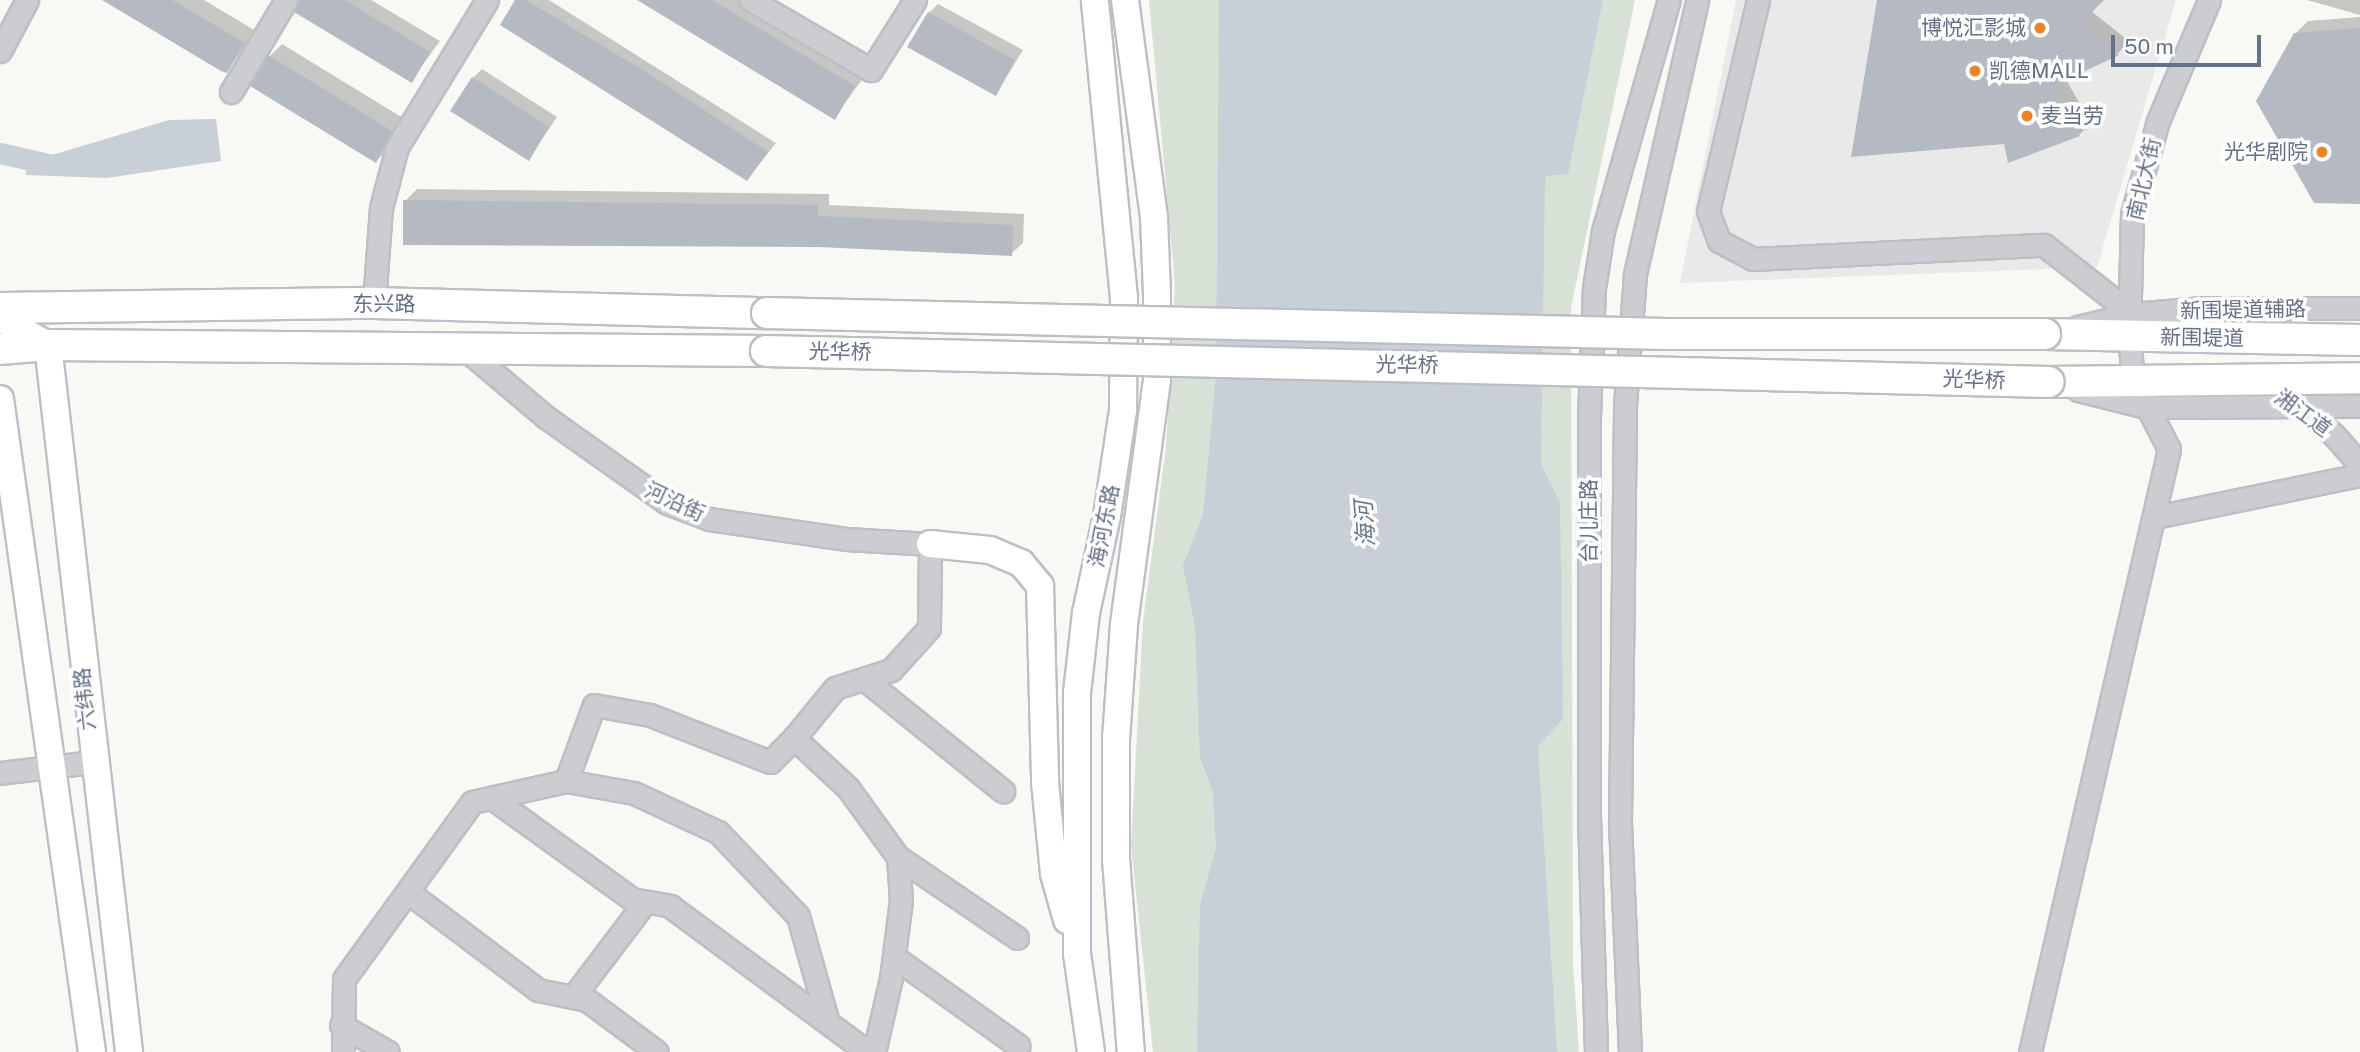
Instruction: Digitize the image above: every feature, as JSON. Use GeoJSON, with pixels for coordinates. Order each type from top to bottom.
{"type":"FeatureCollection","features":[{"type":"Feature","properties":{"kind":"highway","name":"东兴路"},"geometry":{"type":"LineString","coordinates":[[0,308],[374,303],[767,313]]}},
{"type":"Feature","properties":{"kind":"highway","name":"光华桥"},"geometry":{"type":"LineString","coordinates":[[767,313],[1652,334],[2045,334]]}},
{"type":"Feature","properties":{"kind":"highway","name":"新围堤道"},"geometry":{"type":"LineString","coordinates":[[2045,334],[2130,325],[2360,340]]}},
{"type":"Feature","properties":{"kind":"highway","name":"东兴路"},"geometry":{"type":"LineString","coordinates":[[0,349],[48,345],[766,351]]}},
{"type":"Feature","properties":{"kind":"highway","name":"光华桥"},"geometry":{"type":"LineString","coordinates":[[766,351],[2049,382]]}},
{"type":"Feature","properties":{"kind":"highway","name":"新围堤道"},"geometry":{"type":"LineString","coordinates":[[2049,382],[2360,378]]}},
{"type":"Feature","properties":{"kind":"main road","name":"海河东路"},"geometry":{"type":"LineString","coordinates":[[1091,1052],[1077,954],[1077,693],[1086,613],[1107,516],[1123,411],[1124,298],[1118,205],[1095,0]]}},
{"type":"Feature","properties":{"kind":"main road","name":"海河东路"},"geometry":{"type":"LineString","coordinates":[[1125,0],[1154,218],[1157,294],[1157,380],[1124,625],[1116,738],[1116,859],[1131,1052]]}},
{"type":"Feature","properties":{"kind":"main road"},"geometry":{"type":"LineString","coordinates":[[0,318],[48,345]]}},
{"type":"Feature","properties":{"kind":"main road","name":"六纬路"},"geometry":{"type":"LineString","coordinates":[[48,345],[92,762],[129,1052]]}},
{"type":"Feature","properties":{"kind":"main road","name":"六纬路"},"geometry":{"type":"LineString","coordinates":[[0,399],[18,502],[50,766],[92,1052]]}},
{"type":"Feature","properties":{"kind":"main road"},"geometry":{"type":"LineString","coordinates":[[930,544],[990,550],[1021,563],[1040,586],[1054,874],[1077,954]]}},
{"type":"Feature","properties":{"kind":"street"},"geometry":{"type":"LineString","coordinates":[[0,51],[27,0]]}},
{"type":"Feature","properties":{"kind":"street"},"geometry":{"type":"LineString","coordinates":[[231,92],[286,0]]}},
{"type":"Feature","properties":{"kind":"street"},"geometry":{"type":"LineString","coordinates":[[374,303],[382,208],[397,147],[487,0]]}},
{"type":"Feature","properties":{"kind":"street"},"geometry":{"type":"LineString","coordinates":[[751,0],[871,70],[915,0]]}},
{"type":"Feature","properties":{"kind":"street","name":"台儿庄路"},"geometry":{"type":"LineString","coordinates":[[1596,1052],[1589,817],[1589,417],[1594,288],[1604,231],[1669,0]]}},
{"type":"Feature","properties":{"kind":"street","name":"台儿庄路"},"geometry":{"type":"LineString","coordinates":[[1630,1052],[1620,821],[1625,405],[1635,274],[1697,0]]}},
{"type":"Feature","properties":{"kind":"street"},"geometry":{"type":"LineString","coordinates":[[1758,0],[1708,211],[1719,241],[1753,259],[2044,244],[2130,325]]}},
{"type":"Feature","properties":{"kind":"street","name":"南北大街"},"geometry":{"type":"LineString","coordinates":[[2029,1052],[2169,449],[2160,426],[2145,407],[2133,379],[2130,325],[2132,214],[2158,121],[2209,0]]}},
{"type":"Feature","properties":{"kind":"street","name":"新围堤道辅路"},"geometry":{"type":"LineString","coordinates":[[2130,325],[2203,308],[2360,308]]}},
{"type":"Feature","properties":{"kind":"street","name":"河沿街"},"geometry":{"type":"LineString","coordinates":[[465,349],[547,418],[667,503],[709,519],[846,539],[930,544]]}},
{"type":"Feature","properties":{"kind":"street","name":"湘江道"},"geometry":{"type":"LineString","coordinates":[[2234,380],[2277,391],[2300,406],[2360,465]]}},
{"type":"Feature","properties":{"kind":"street"},"geometry":{"type":"LineString","coordinates":[[2049,382],[2145,407],[2360,406]]}},
{"type":"Feature","properties":{"kind":"street"},"geometry":{"type":"LineString","coordinates":[[2155,517],[2360,475]]}},
{"type":"Feature","properties":{"kind":"street"},"geometry":{"type":"LineString","coordinates":[[566,781],[594,705],[650,715],[769,762],[794,738],[835,688],[891,670],[929,628],[930,544]]}},
{"type":"Feature","properties":{"kind":"street"},"geometry":{"type":"LineString","coordinates":[[864,679],[1003,791]]}},
{"type":"Feature","properties":{"kind":"street"},"geometry":{"type":"LineString","coordinates":[[794,738],[848,788],[898,857],[1017,939]]}},
{"type":"Feature","properties":{"kind":"street"},"geometry":{"type":"LineString","coordinates":[[0,773],[92,762]]}},
{"type":"Feature","properties":{"kind":"street"},"geometry":{"type":"LineString","coordinates":[[343,1052],[341,1025],[344,979],[472,803],[566,781],[634,793],[718,832],[798,916],[827,1020]]}},
{"type":"Feature","properties":{"kind":"street"},"geometry":{"type":"LineString","coordinates":[[492,798],[632,899],[670,906],[867,1052]]}},
{"type":"Feature","properties":{"kind":"street"},"geometry":{"type":"LineString","coordinates":[[874,1052],[894,957],[901,900],[898,857]]}},
{"type":"Feature","properties":{"kind":"street"},"geometry":{"type":"LineString","coordinates":[[408,891],[538,990],[587,1000],[657,1052]]}},
{"type":"Feature","properties":{"kind":"street"},"geometry":{"type":"LineString","coordinates":[[573,997],[645,902]]}},
{"type":"Feature","properties":{"kind":"street"},"geometry":{"type":"LineString","coordinates":[[894,957],[1019,1046]]}},
{"type":"Feature","properties":{"kind":"street"},"geometry":{"type":"LineString","coordinates":[[341,1025],[388,1052]]}},
{"type":"Feature","properties":{"kind":"shaded area"},"geometry":{"type":"Polygon","coordinates":[[[1149,0],[1635,0],[1571,308],[1573,964],[1579,1052],[1153,1052],[1131,846],[1143,621],[1166,447],[1175,284],[1149,0]]]}},
{"type":"Feature","properties":{"kind":"shaded area"},"geometry":{"type":"Polygon","coordinates":[[[1736,0],[2176,0],[2097,267],[1680,283],[1736,0]]]}},
{"type":"Feature","properties":{"kind":"water","name":"海河"},"geometry":{"type":"Polygon","coordinates":[[[1219,0],[1603,0],[1568,174],[1545,176],[1541,464],[1560,503],[1563,719],[1538,746],[1557,1052],[1197,1052],[1200,904],[1216,849],[1213,793],[1200,757],[1195,626],[1183,566],[1203,515],[1216,375],[1219,0]]]}},
{"type":"Feature","properties":{"kind":"water"},"geometry":{"type":"Polygon","coordinates":[[[216,119],[221,161],[107,178],[26,175],[26,151],[52,155],[169,120],[216,119]]]}},
{"type":"Feature","properties":{"kind":"building"},"geometry":{"type":"Polygon","coordinates":[[[102,0],[172,0],[245,43],[227,73],[102,0]]]}},
{"type":"Feature","properties":{"kind":"building"},"geometry":{"type":"Polygon","coordinates":[[[299,0],[345,0],[430,52],[412,83],[294,12],[299,0]]]}},
{"type":"Feature","properties":{"kind":"building"},"geometry":{"type":"Polygon","coordinates":[[[515,0],[526,0],[651,75],[768,152],[747,181],[500,25],[515,0]]]}},
{"type":"Feature","properties":{"kind":"building"},"geometry":{"type":"Polygon","coordinates":[[[637,0],[712,0],[855,86],[835,120],[637,0]]]}},
{"type":"Feature","properties":{"kind":"building","name":"凯德MALL"},"geometry":{"type":"Polygon","coordinates":[[[1877,0],[2104,0],[2080,24],[2119,55],[2051,87],[2080,136],[2008,163],[2004,144],[1851,157],[1877,0]]]}},
{"type":"Feature","properties":{"kind":"building"},"geometry":{"type":"Polygon","coordinates":[[[928,12],[1015,60],[996,96],[907,47],[928,12]]]}},
{"type":"Feature","properties":{"kind":"building","name":"光华剧院"},"geometry":{"type":"Polygon","coordinates":[[[2360,28],[2360,204],[2314,203],[2256,101],[2294,33],[2360,28]]]}},
{"type":"Feature","properties":{"kind":"building"},"geometry":{"type":"Polygon","coordinates":[[[268,55],[392,131],[376,163],[250,86],[268,55]]]}},
{"type":"Feature","properties":{"kind":"building"},"geometry":{"type":"Polygon","coordinates":[[[472,77],[549,127],[529,161],[450,111],[472,77]]]}},
{"type":"Feature","properties":{"kind":"building"},"geometry":{"type":"Polygon","coordinates":[[[403,200],[818,205],[818,216],[1013,225],[1012,256],[818,247],[403,245],[403,200]]]}},
{"type":"Feature","properties":{"kind":"waterway"},"geometry":{"type":"LineString","coordinates":[[0,153],[53,165]]}},
{"type":"Feature","properties":{"kind":"place","name":"博悦汇影城"},"geometry":{"type":"Point","coordinates":[2040,28]}},
{"type":"Feature","properties":{"kind":"place","name":"凯德MALL"},"geometry":{"type":"Point","coordinates":[1975,71]}},
{"type":"Feature","properties":{"kind":"place","name":"麦当劳"},"geometry":{"type":"Point","coordinates":[2027,116]}},
{"type":"Feature","properties":{"kind":"place","name":"光华剧院"},"geometry":{"type":"Point","coordinates":[2322,152]}}]}
